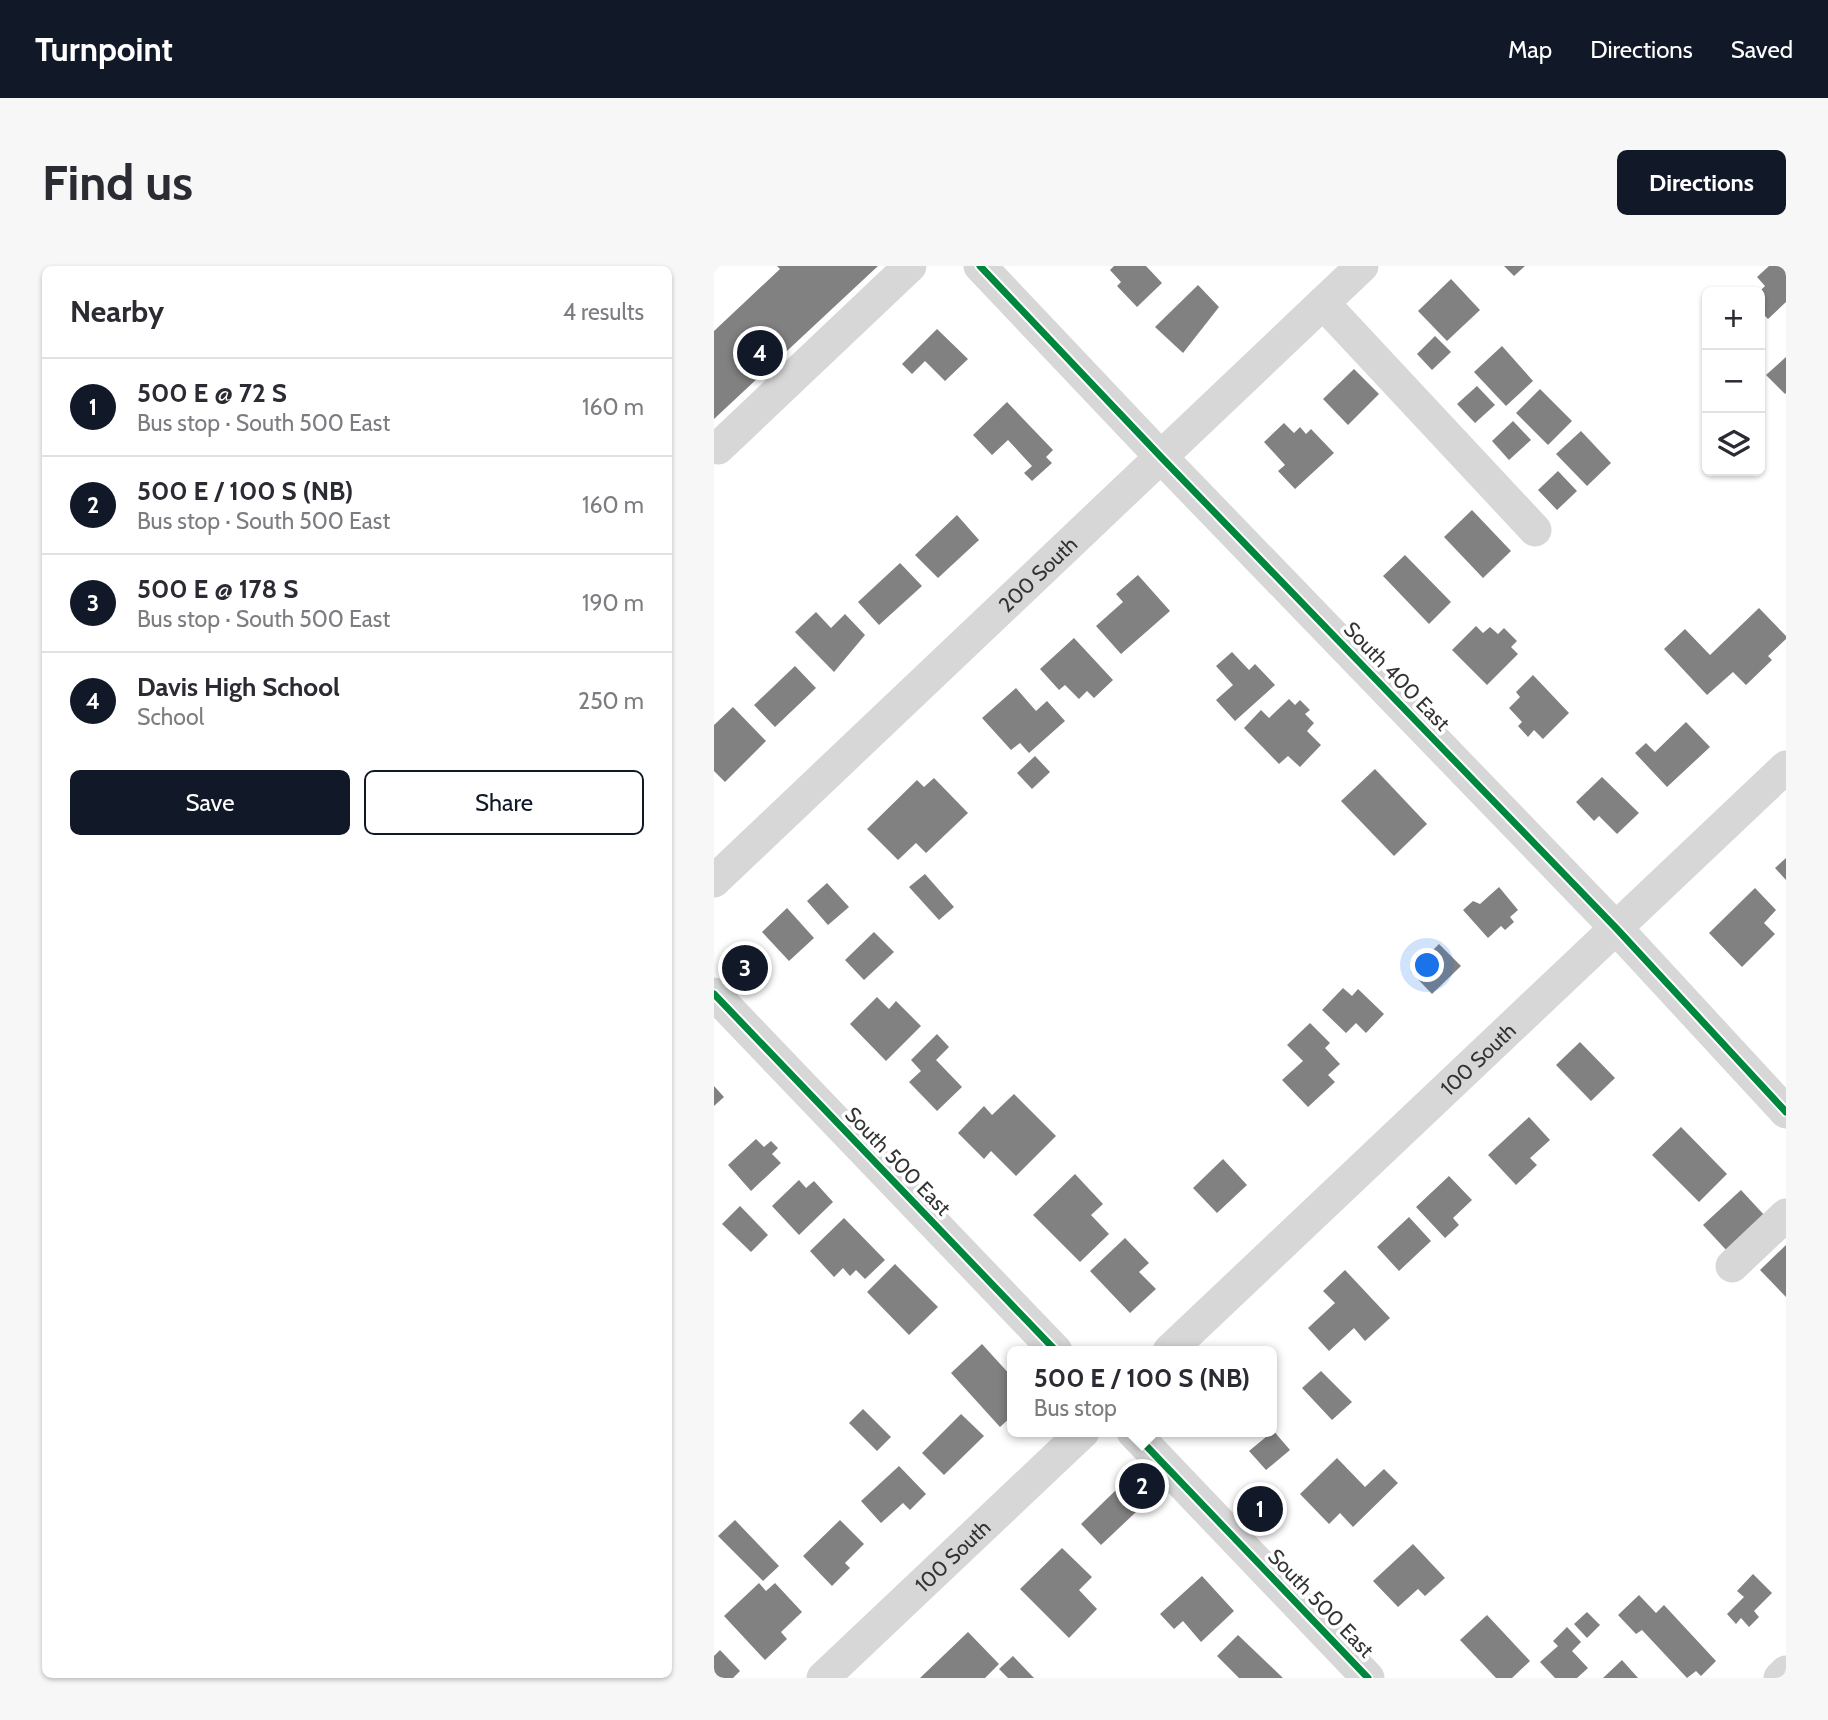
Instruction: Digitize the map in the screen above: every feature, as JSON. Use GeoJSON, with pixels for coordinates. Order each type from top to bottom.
{"type":"FeatureCollection","features":[{"type":"Feature","properties":{"kind":"street"},"geometry":{"type":"LineString","coordinates":[[718,448],[910,266]]}},
{"type":"Feature","properties":{"kind":"street","name":"South 400 East"},"geometry":{"type":"LineString","coordinates":[[980,266],[1616,929],[1786,1112]]}},
{"type":"Feature","properties":{"kind":"street","name":"200 South"},"geometry":{"type":"LineString","coordinates":[[714,881],[1362,266]]}},
{"type":"Feature","properties":{"kind":"street"},"geometry":{"type":"LineString","coordinates":[[1323,303],[1535,530]]}},
{"type":"Feature","properties":{"kind":"street","name":"100 South"},"geometry":{"type":"LineString","coordinates":[[1174,1346],[1786,768]]}},
{"type":"Feature","properties":{"kind":"street","name":"South 500 East"},"geometry":{"type":"LineString","coordinates":[[714,994],[1051,1346]]}},
{"type":"Feature","properties":{"kind":"street"},"geometry":{"type":"LineString","coordinates":[[1732,1266],[1786,1214]]}},
{"type":"Feature","properties":{"kind":"street","name":"100 South"},"geometry":{"type":"LineString","coordinates":[[823,1678],[1078,1437]]}},
{"type":"Feature","properties":{"kind":"street","name":"South 500 East"},"geometry":{"type":"LineString","coordinates":[[1138,1437],[1368,1678]]}},
{"type":"Feature","properties":{"kind":"street"},"geometry":{"type":"LineString","coordinates":[[1780,1678],[1786,1672]]}},
{"type":"Feature","properties":{"kind":"building"},"geometry":{"type":"Polygon","coordinates":[[[777,266],[878,266],[714,419],[714,331],[780,269],[777,266]]]}},
{"type":"Feature","properties":{"kind":"building"},"geometry":{"type":"Polygon","coordinates":[[[1114,266],[1146,266],[1162,283],[1137,307],[1117,286],[1121,282],[1110,270],[1114,266]]]}},
{"type":"Feature","properties":{"kind":"building"},"geometry":{"type":"Polygon","coordinates":[[[1504,266],[1525,266],[1514,276],[1504,266]]]}},
{"type":"Feature","properties":{"kind":"building"},"geometry":{"type":"Polygon","coordinates":[[[1769,266],[1786,266],[1786,302],[1768,319],[1765,316],[1765,286],[1757,277],[1769,266]]]}},
{"type":"Feature","properties":{"kind":"building"},"geometry":{"type":"Polygon","coordinates":[[[1451,279],[1480,310],[1447,341],[1418,311],[1451,279]]]}},
{"type":"Feature","properties":{"kind":"building"},"geometry":{"type":"Polygon","coordinates":[[[1198,285],[1219,307],[1183,353],[1155,327],[1198,285]]]}},
{"type":"Feature","properties":{"kind":"building"},"geometry":{"type":"Polygon","coordinates":[[[937,329],[968,359],[945,381],[925,361],[912,374],[902,364],[937,329]]]}},
{"type":"Feature","properties":{"kind":"building"},"geometry":{"type":"Polygon","coordinates":[[[1435,336],[1451,352],[1432,370],[1417,354],[1435,336]]]}},
{"type":"Feature","properties":{"kind":"building"},"geometry":{"type":"Polygon","coordinates":[[[1502,346],[1533,381],[1506,406],[1474,372],[1502,346]]]}},
{"type":"Feature","properties":{"kind":"building"},"geometry":{"type":"Polygon","coordinates":[[[1786,357],[1786,393],[1785,394],[1766,375],[1786,357]]]}},
{"type":"Feature","properties":{"kind":"building"},"geometry":{"type":"Polygon","coordinates":[[[1354,369],[1379,394],[1348,425],[1323,399],[1354,369]]]}},
{"type":"Feature","properties":{"kind":"building"},"geometry":{"type":"Polygon","coordinates":[[[1477,386],[1495,405],[1475,423],[1457,404],[1477,386]]]}},
{"type":"Feature","properties":{"kind":"building"},"geometry":{"type":"Polygon","coordinates":[[[1540,389],[1572,421],[1548,445],[1516,413],[1540,389]]]}},
{"type":"Feature","properties":{"kind":"building"},"geometry":{"type":"Polygon","coordinates":[[[1007,402],[1053,450],[1046,457],[1052,463],[1032,481],[1024,473],[1032,466],[1008,440],[992,455],[973,435],[1007,402]]]}},
{"type":"Feature","properties":{"kind":"building"},"geometry":{"type":"Polygon","coordinates":[[[1513,421],[1531,440],[1509,460],[1492,441],[1513,421]]]}},
{"type":"Feature","properties":{"kind":"building"},"geometry":{"type":"Polygon","coordinates":[[[1284,423],[1294,433],[1300,427],[1306,434],[1311,429],[1334,453],[1295,489],[1278,471],[1285,465],[1264,442],[1284,423]]]}},
{"type":"Feature","properties":{"kind":"building"},"geometry":{"type":"Polygon","coordinates":[[[1581,431],[1611,463],[1587,486],[1556,454],[1581,431]]]}},
{"type":"Feature","properties":{"kind":"building"},"geometry":{"type":"Polygon","coordinates":[[[1558,471],[1577,491],[1557,510],[1538,490],[1558,471]]]}},
{"type":"Feature","properties":{"kind":"building"},"geometry":{"type":"Polygon","coordinates":[[[1472,510],[1511,551],[1483,578],[1444,537],[1472,510]]]}},
{"type":"Feature","properties":{"kind":"building"},"geometry":{"type":"Polygon","coordinates":[[[957,515],[979,540],[938,578],[915,555],[957,515]]]}},
{"type":"Feature","properties":{"kind":"building"},"geometry":{"type":"Polygon","coordinates":[[[1405,555],[1451,602],[1429,624],[1383,576],[1405,555]]]}},
{"type":"Feature","properties":{"kind":"building"},"geometry":{"type":"Polygon","coordinates":[[[900,563],[922,586],[879,625],[858,602],[900,563]]]}},
{"type":"Feature","properties":{"kind":"building"},"geometry":{"type":"Polygon","coordinates":[[[1138,575],[1170,611],[1121,654],[1096,626],[1123,602],[1116,594],[1138,575]]]}},
{"type":"Feature","properties":{"kind":"building"},"geometry":{"type":"Polygon","coordinates":[[[1759,608],[1786,639],[1768,656],[1772,660],[1746,685],[1733,672],[1707,695],[1664,649],[1685,629],[1710,655],[1759,608]]]}},
{"type":"Feature","properties":{"kind":"building"},"geometry":{"type":"Polygon","coordinates":[[[816,612],[831,628],[845,614],[865,635],[834,672],[795,632],[816,612]]]}},
{"type":"Feature","properties":{"kind":"building"},"geometry":{"type":"Polygon","coordinates":[[[1476,626],[1483,633],[1490,627],[1498,634],[1504,628],[1517,641],[1511,647],[1518,654],[1487,685],[1452,650],[1476,626]]]}},
{"type":"Feature","properties":{"kind":"building"},"geometry":{"type":"Polygon","coordinates":[[[1074,638],[1113,680],[1094,698],[1087,691],[1079,699],[1065,685],[1059,690],[1040,669],[1074,638]]]}},
{"type":"Feature","properties":{"kind":"building"},"geometry":{"type":"Polygon","coordinates":[[[1232,652],[1249,670],[1255,664],[1275,685],[1235,721],[1216,700],[1233,685],[1216,666],[1232,652]]]}},
{"type":"Feature","properties":{"kind":"building"},"geometry":{"type":"Polygon","coordinates":[[[795,666],[816,688],[775,727],[754,705],[795,666]]]}},
{"type":"Feature","properties":{"kind":"building"},"geometry":{"type":"Polygon","coordinates":[[[1533,675],[1569,713],[1543,739],[1534,730],[1528,737],[1518,726],[1522,722],[1509,708],[1520,697],[1516,692],[1533,675]]]}},
{"type":"Feature","properties":{"kind":"building"},"geometry":{"type":"Polygon","coordinates":[[[1016,688],[1036,711],[1047,701],[1065,721],[1029,753],[1020,743],[1011,750],[982,718],[1016,688]]]}},
{"type":"Feature","properties":{"kind":"building"},"geometry":{"type":"Polygon","coordinates":[[[1289,699],[1295,705],[1300,700],[1310,710],[1305,714],[1314,723],[1307,731],[1321,745],[1300,767],[1288,756],[1279,764],[1244,728],[1261,710],[1269,718],[1289,699]]]}},
{"type":"Feature","properties":{"kind":"building"},"geometry":{"type":"Polygon","coordinates":[[[733,707],[766,741],[725,782],[714,771],[714,725],[733,707]]]}},
{"type":"Feature","properties":{"kind":"building"},"geometry":{"type":"Polygon","coordinates":[[[1686,722],[1710,747],[1667,787],[1635,753],[1646,743],[1655,752],[1686,722]]]}},
{"type":"Feature","properties":{"kind":"building"},"geometry":{"type":"Polygon","coordinates":[[[1035,756],[1050,772],[1032,789],[1017,773],[1035,756]]]}},
{"type":"Feature","properties":{"kind":"building"},"geometry":{"type":"Polygon","coordinates":[[[1375,769],[1427,824],[1394,856],[1341,801],[1375,769]]]}},
{"type":"Feature","properties":{"kind":"building"},"geometry":{"type":"Polygon","coordinates":[[[1602,777],[1639,813],[1617,834],[1599,816],[1594,821],[1576,802],[1602,777]]]}},
{"type":"Feature","properties":{"kind":"building"},"geometry":{"type":"Polygon","coordinates":[[[934,778],[968,813],[926,853],[916,843],[898,860],[867,829],[917,780],[924,787],[934,778]]]}},
{"type":"Feature","properties":{"kind":"building"},"geometry":{"type":"Polygon","coordinates":[[[1786,858],[1786,880],[1775,868],[1786,858]]]}},
{"type":"Feature","properties":{"kind":"building"},"geometry":{"type":"Polygon","coordinates":[[[925,874],[954,907],[939,920],[909,887],[925,874]]]}},
{"type":"Feature","properties":{"kind":"building"},"geometry":{"type":"Polygon","coordinates":[[[827,883],[849,907],[828,925],[807,901],[827,883]]]}},
{"type":"Feature","properties":{"kind":"building"},"geometry":{"type":"Polygon","coordinates":[[[1499,887],[1518,910],[1510,917],[1514,922],[1505,930],[1501,926],[1488,938],[1463,910],[1473,901],[1480,904],[1499,887]]]}},
{"type":"Feature","properties":{"kind":"building"},"geometry":{"type":"Polygon","coordinates":[[[1755,888],[1776,910],[1764,923],[1775,934],[1742,967],[1709,933],[1755,888]]]}},
{"type":"Feature","properties":{"kind":"building"},"geometry":{"type":"Polygon","coordinates":[[[787,908],[814,938],[789,961],[762,932],[787,908]]]}},
{"type":"Feature","properties":{"kind":"building"},"geometry":{"type":"Polygon","coordinates":[[[874,932],[894,952],[864,980],[845,960],[874,932]]]}},
{"type":"Feature","properties":{"kind":"building"},"geometry":{"type":"Polygon","coordinates":[[[1439,944],[1461,966],[1432,994],[1411,972],[1439,944]]]}},
{"type":"Feature","properties":{"kind":"building"},"geometry":{"type":"Polygon","coordinates":[[[1343,988],[1352,996],[1358,989],[1384,1014],[1366,1033],[1356,1023],[1346,1033],[1322,1010],[1343,988]]]}},
{"type":"Feature","properties":{"kind":"building"},"geometry":{"type":"Polygon","coordinates":[[[877,997],[889,1009],[896,1001],[921,1026],[886,1061],[850,1024],[877,997]]]}},
{"type":"Feature","properties":{"kind":"building"},"geometry":{"type":"Polygon","coordinates":[[[1310,1023],[1330,1043],[1325,1048],[1340,1064],[1328,1075],[1335,1082],[1308,1107],[1282,1080],[1303,1061],[1287,1045],[1310,1023]]]}},
{"type":"Feature","properties":{"kind":"building"},"geometry":{"type":"Polygon","coordinates":[[[937,1034],[949,1047],[936,1060],[962,1087],[937,1111],[909,1082],[921,1071],[911,1060],[937,1034]]]}},
{"type":"Feature","properties":{"kind":"building"},"geometry":{"type":"Polygon","coordinates":[[[1580,1042],[1615,1078],[1591,1101],[1556,1065],[1580,1042]]]}},
{"type":"Feature","properties":{"kind":"building"},"geometry":{"type":"Polygon","coordinates":[[[714,1086],[724,1097],[714,1106],[714,1086]]]}},
{"type":"Feature","properties":{"kind":"building"},"geometry":{"type":"Polygon","coordinates":[[[1014,1094],[1056,1136],[1016,1176],[991,1151],[984,1159],[958,1133],[984,1106],[992,1115],[1014,1094]]]}},
{"type":"Feature","properties":{"kind":"building"},"geometry":{"type":"Polygon","coordinates":[[[1529,1117],[1550,1140],[1530,1158],[1537,1165],[1516,1185],[1488,1155],[1529,1117]]]}},
{"type":"Feature","properties":{"kind":"building"},"geometry":{"type":"Polygon","coordinates":[[[1681,1127],[1727,1174],[1699,1202],[1652,1155],[1681,1127]]]}},
{"type":"Feature","properties":{"kind":"building"},"geometry":{"type":"Polygon","coordinates":[[[756,1139],[764,1147],[771,1141],[778,1148],[772,1154],[781,1163],[751,1191],[728,1165],[756,1139]]]}},
{"type":"Feature","properties":{"kind":"building"},"geometry":{"type":"Polygon","coordinates":[[[1223,1159],[1247,1185],[1217,1213],[1193,1188],[1223,1159]]]}},
{"type":"Feature","properties":{"kind":"building"},"geometry":{"type":"Polygon","coordinates":[[[1075,1174],[1103,1204],[1091,1215],[1109,1234],[1080,1262],[1033,1215],[1075,1174]]]}},
{"type":"Feature","properties":{"kind":"building"},"geometry":{"type":"Polygon","coordinates":[[[1449,1176],[1472,1200],[1453,1218],[1459,1225],[1445,1238],[1416,1207],[1449,1176]]]}},
{"type":"Feature","properties":{"kind":"building"},"geometry":{"type":"Polygon","coordinates":[[[799,1180],[806,1188],[814,1181],[833,1202],[799,1235],[772,1206],[799,1180]]]}},
{"type":"Feature","properties":{"kind":"building"},"geometry":{"type":"Polygon","coordinates":[[[1741,1190],[1766,1217],[1728,1252],[1703,1225],[1741,1190]]]}},
{"type":"Feature","properties":{"kind":"building"},"geometry":{"type":"Polygon","coordinates":[[[740,1206],[768,1235],[751,1252],[722,1224],[740,1206]]]}},
{"type":"Feature","properties":{"kind":"building"},"geometry":{"type":"Polygon","coordinates":[[[1409,1217],[1431,1241],[1399,1271],[1377,1247],[1409,1217]]]}},
{"type":"Feature","properties":{"kind":"building"},"geometry":{"type":"Polygon","coordinates":[[[844,1218],[885,1260],[865,1279],[856,1270],[850,1276],[843,1268],[834,1277],[810,1251],[844,1218]]]}},
{"type":"Feature","properties":{"kind":"building"},"geometry":{"type":"Polygon","coordinates":[[[1125,1238],[1149,1263],[1139,1272],[1156,1289],[1130,1313],[1090,1271],[1125,1238]]]}},
{"type":"Feature","properties":{"kind":"building"},"geometry":{"type":"Polygon","coordinates":[[[1786,1245],[1786,1297],[1760,1270],[1786,1245]]]}},
{"type":"Feature","properties":{"kind":"building"},"geometry":{"type":"Polygon","coordinates":[[[895,1264],[938,1307],[909,1335],[867,1292],[895,1264]]]}},
{"type":"Feature","properties":{"kind":"building"},"geometry":{"type":"Polygon","coordinates":[[[1345,1270],[1390,1318],[1365,1341],[1354,1328],[1329,1351],[1308,1328],[1335,1303],[1323,1291],[1345,1270]]]}},
{"type":"Feature","properties":{"kind":"building"},"geometry":{"type":"Polygon","coordinates":[[[982,1344],[1007,1372],[1007,1421],[1000,1427],[951,1373],[982,1344]]]}},
{"type":"Feature","properties":{"kind":"building"},"geometry":{"type":"Polygon","coordinates":[[[1321,1371],[1352,1402],[1332,1420],[1302,1388],[1321,1371]]]}},
{"type":"Feature","properties":{"kind":"building"},"geometry":{"type":"Polygon","coordinates":[[[863,1409],[891,1437],[877,1451],[849,1423],[863,1409]]]}},
{"type":"Feature","properties":{"kind":"building"},"geometry":{"type":"Polygon","coordinates":[[[961,1414],[984,1436],[944,1475],[922,1453],[961,1414]]]}},
{"type":"Feature","properties":{"kind":"building"},"geometry":{"type":"Polygon","coordinates":[[[1277,1435],[1290,1450],[1266,1470],[1249,1451],[1266,1437],[1277,1437],[1277,1435]]]}},
{"type":"Feature","properties":{"kind":"building"},"geometry":{"type":"Polygon","coordinates":[[[1337,1458],[1365,1487],[1384,1469],[1398,1483],[1353,1527],[1340,1513],[1329,1524],[1300,1494],[1337,1458]]]}},
{"type":"Feature","properties":{"kind":"building"},"geometry":{"type":"Polygon","coordinates":[[[899,1466],[926,1494],[910,1510],[903,1503],[881,1523],[861,1501],[899,1466]]]}},
{"type":"Feature","properties":{"kind":"building"},"geometry":{"type":"Polygon","coordinates":[[[1116,1490],[1136,1512],[1101,1545],[1081,1524],[1116,1490]]]}},
{"type":"Feature","properties":{"kind":"building"},"geometry":{"type":"Polygon","coordinates":[[[735,1520],[779,1566],[763,1581],[718,1536],[735,1520]]]}},
{"type":"Feature","properties":{"kind":"building"},"geometry":{"type":"Polygon","coordinates":[[[840,1520],[864,1544],[845,1563],[850,1568],[832,1586],[803,1556],[840,1520]]]}},
{"type":"Feature","properties":{"kind":"building"},"geometry":{"type":"Polygon","coordinates":[[[1413,1544],[1445,1578],[1425,1596],[1418,1589],[1398,1607],[1373,1581],[1413,1544]]]}},
{"type":"Feature","properties":{"kind":"building"},"geometry":{"type":"Polygon","coordinates":[[[1062,1548],[1092,1577],[1079,1590],[1097,1609],[1069,1638],[1020,1589],[1062,1548]]]}},
{"type":"Feature","properties":{"kind":"building"},"geometry":{"type":"Polygon","coordinates":[[[1753,1574],[1772,1593],[1754,1611],[1759,1617],[1749,1627],[1741,1618],[1736,1624],[1727,1614],[1744,1597],[1737,1591],[1753,1574]]]}},
{"type":"Feature","properties":{"kind":"building"},"geometry":{"type":"Polygon","coordinates":[[[1202,1576],[1234,1611],[1201,1642],[1183,1621],[1174,1629],[1160,1614],[1202,1576]]]}},
{"type":"Feature","properties":{"kind":"building"},"geometry":{"type":"Polygon","coordinates":[[[759,1583],[766,1591],[775,1583],[802,1612],[781,1632],[787,1639],[765,1660],[724,1616],[759,1583]]]}},
{"type":"Feature","properties":{"kind":"building"},"geometry":{"type":"Polygon","coordinates":[[[1639,1595],[1656,1613],[1664,1605],[1716,1661],[1701,1676],[1696,1671],[1687,1678],[1642,1630],[1636,1634],[1618,1615],[1639,1595]]]}},
{"type":"Feature","properties":{"kind":"building"},"geometry":{"type":"Polygon","coordinates":[[[1587,1612],[1600,1625],[1587,1638],[1574,1624],[1587,1612]]]}},
{"type":"Feature","properties":{"kind":"building"},"geometry":{"type":"Polygon","coordinates":[[[1487,1615],[1530,1661],[1512,1678],[1496,1678],[1460,1640],[1487,1615]]]}},
{"type":"Feature","properties":{"kind":"building"},"geometry":{"type":"Polygon","coordinates":[[[1567,1627],[1581,1642],[1572,1651],[1588,1668],[1577,1678],[1555,1678],[1540,1662],[1558,1646],[1553,1641],[1567,1627]]]}},
{"type":"Feature","properties":{"kind":"building"},"geometry":{"type":"Polygon","coordinates":[[[968,1632],[999,1664],[985,1678],[920,1678],[968,1632]]]}},
{"type":"Feature","properties":{"kind":"building"},"geometry":{"type":"Polygon","coordinates":[[[1238,1635],[1283,1678],[1239,1678],[1217,1656],[1238,1635]]]}},
{"type":"Feature","properties":{"kind":"building"},"geometry":{"type":"Polygon","coordinates":[[[720,1650],[740,1671],[733,1678],[714,1678],[714,1656],[720,1650]]]}},
{"type":"Feature","properties":{"kind":"building"},"geometry":{"type":"Polygon","coordinates":[[[1013,1656],[1034,1678],[1008,1678],[999,1669],[1013,1656]]]}},
{"type":"Feature","properties":{"kind":"building"},"geometry":{"type":"Polygon","coordinates":[[[1622,1660],[1638,1678],[1603,1678],[1622,1660]]]}},
{"type":"Feature","properties":{"kind":"cycle path"},"geometry":{"type":"LineString","coordinates":[[980,266],[1616,928],[1786,1112]]}},
{"type":"Feature","properties":{"kind":"cycle path"},"geometry":{"type":"LineString","coordinates":[[714,994],[1051,1346]]}},
{"type":"Feature","properties":{"kind":"cycle path"},"geometry":{"type":"LineString","coordinates":[[1138,1437],[1368,1678]]}},
{"type":"Feature","properties":{"kind":"place","name":"Davis High School"},"geometry":{"type":"Point","coordinates":[760,353]}},
{"type":"Feature","properties":{"kind":"place","name":"500 E @ 178 S"},"geometry":{"type":"Point","coordinates":[745,968]}},
{"type":"Feature","properties":{"kind":"place","name":"500 E / 100 S (NB)"},"geometry":{"type":"Point","coordinates":[1142,1486]}},
{"type":"Feature","properties":{"kind":"place","name":"500 E @ 72 S"},"geometry":{"type":"Point","coordinates":[1260,1509]}}]}
